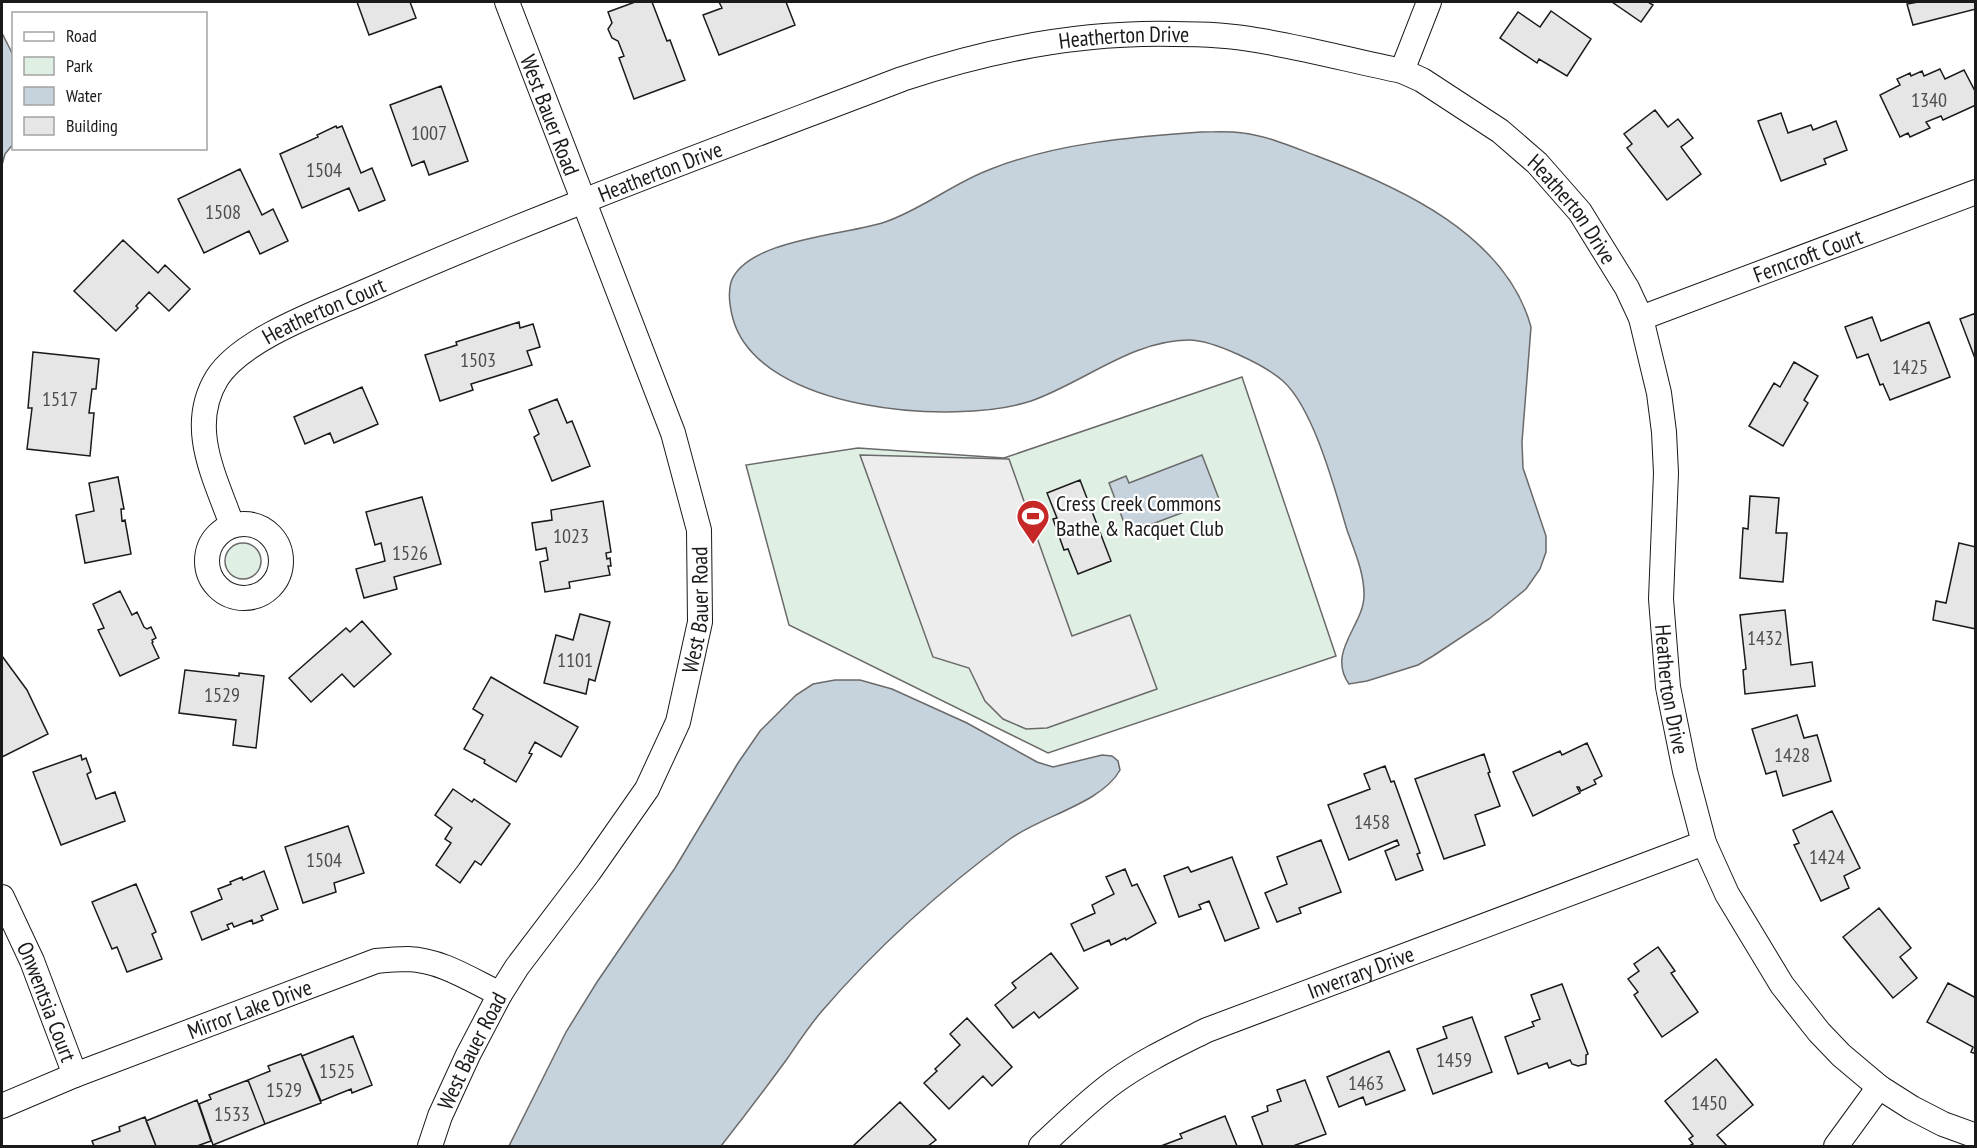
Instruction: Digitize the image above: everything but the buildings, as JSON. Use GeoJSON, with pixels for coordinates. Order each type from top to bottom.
{"type":"FeatureCollection","features":[{"type":"Feature","properties":{"kind":"street","name":"West Bauer Road"},"geometry":{"type":"LineString","coordinates":[[430,1146],[440,1116],[500,994],[517,967],[589,872],[647,789],[678,722],[700,622],[699,530],[673,433],[507,2]]}},
{"type":"Feature","properties":{"kind":"street"},"geometry":{"type":"LineString","coordinates":[[1402,71],[1429,2]]}},
{"type":"Feature","properties":{"kind":"street","name":"Heatherton Drive"},"geometry":{"type":"LineString","coordinates":[[584,202],[902,79],[947,64],[1025,45],[1110,35],[1205,34],[1255,39],[1402,71],[1422,80],[1500,131],[1538,163],[1580,212],[1627,288],[1641,318],[1659,393],[1664,432],[1666,473],[1661,599],[1668,687],[1685,771],[1704,843],[1727,894],[1782,985],[1819,1032],[1841,1055],[1879,1087],[1912,1108],[1943,1124],[1976,1136]]}},
{"type":"Feature","properties":{"kind":"street","name":"Ferncroft Court"},"geometry":{"type":"LineString","coordinates":[[1641,318],[1976,192]]}},
{"type":"Feature","properties":{"kind":"street","name":"Heatherton Court"},"geometry":{"type":"LineString","coordinates":[[232,525],[204,446],[202,428],[204,413],[216,380],[225,366],[241,352],[303,319],[446,256],[584,202]]}},
{"type":"Feature","properties":{"kind":"street","name":"Inverrary Drive"},"geometry":{"type":"LineString","coordinates":[[1041,1146],[1114,1082],[1161,1052],[1207,1030],[1704,843]]}},
{"type":"Feature","properties":{"kind":"street","name":"Onwentsia Court"},"geometry":{"type":"LineString","coordinates":[[2,897],[32,961],[75,1075]]}},
{"type":"Feature","properties":{"kind":"street","name":"Mirror Lake Drive"},"geometry":{"type":"LineString","coordinates":[[2,1106],[75,1075],[376,961],[409,959],[428,962],[452,970],[500,994]]}},
{"type":"Feature","properties":{"kind":"street"},"geometry":{"type":"LineString","coordinates":[[1836,1146],[1879,1087]]}},
{"type":"Feature","properties":{"kind":"green space","name":"Cress Creek Commons Bathe & Racquet Club"},"geometry":{"type":"Polygon","coordinates":[[[1242,377],[1336,656],[1048,753],[789,625],[746,465],[858,448],[1004,458],[1242,377]]]}},
{"type":"Feature","properties":{"kind":"green space"},"geometry":{"type":"Polygon","coordinates":[[[243,543],[256,548],[261,561],[256,574],[243,579],[230,574],[225,561],[230,548],[243,543]]]}},
{"type":"Feature","properties":{"kind":"shaded area"},"geometry":{"type":"Polygon","coordinates":[[[860,455],[1009,459],[1072,636],[1130,615],[1157,689],[1047,728],[1026,729],[1003,719],[985,701],[969,668],[933,657],[860,455]]]}},
{"type":"Feature","properties":{"kind":"water"},"geometry":{"type":"Polygon","coordinates":[[[2,33],[12,53],[12,145],[5,154],[2,165],[2,33]]]}},
{"type":"Feature","properties":{"kind":"water"},"geometry":{"type":"Polygon","coordinates":[[[1201,132],[1238,132],[1271,139],[1349,168],[1415,199],[1474,241],[1499,266],[1518,295],[1531,327],[1522,442],[1523,468],[1546,536],[1546,552],[1540,569],[1526,589],[1489,619],[1418,665],[1367,681],[1349,684],[1343,672],[1342,660],[1348,638],[1363,605],[1364,586],[1358,561],[1330,473],[1304,410],[1283,381],[1252,361],[1199,341],[1168,342],[1128,355],[1031,401],[997,408],[956,412],[910,411],[863,404],[819,392],[780,375],[750,350],[733,319],[730,300],[731,282],[740,268],[756,256],[800,241],[868,227],[899,217],[964,181],[1016,160],[1094,143],[1201,132]]]}},
{"type":"Feature","properties":{"kind":"water"},"geometry":{"type":"Polygon","coordinates":[[[1202,455],[1219,499],[1128,533],[1109,483],[1126,476],[1129,483],[1202,455]]]}},
{"type":"Feature","properties":{"kind":"water"},"geometry":{"type":"Polygon","coordinates":[[[835,680],[860,680],[892,689],[967,723],[1037,762],[1053,767],[1102,755],[1112,756],[1118,761],[1120,770],[1100,791],[1086,800],[1010,839],[935,899],[888,942],[817,1017],[721,1146],[509,1146],[566,1032],[597,982],[675,868],[738,763],[760,731],[796,695],[813,684],[835,680]]]}},
{"type":"Feature","properties":{"kind":"place","name":"Cress Creek Commons Bathe & Racquet Club"},"geometry":{"type":"Point","coordinates":[1033,545]}}]}
